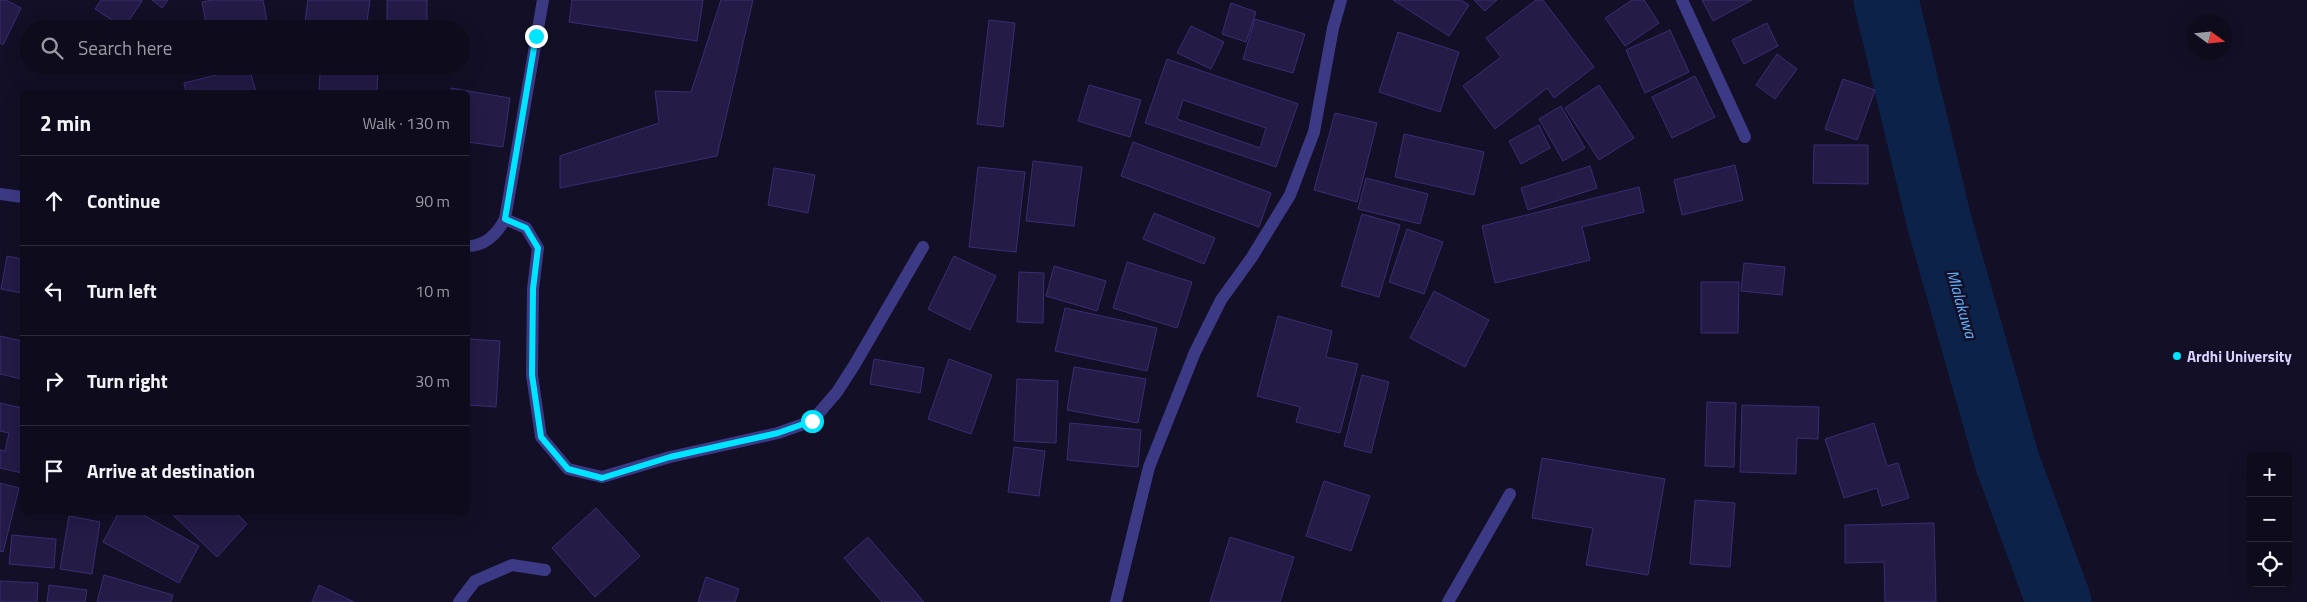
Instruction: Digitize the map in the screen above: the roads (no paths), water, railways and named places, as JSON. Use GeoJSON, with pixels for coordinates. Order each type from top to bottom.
{"type":"FeatureCollection","features":[{"type":"Feature","properties":{"kind":"street"},"geometry":{"type":"LineString","coordinates":[[470,245],[486,241],[497,234],[505,219],[543,0]]}},
{"type":"Feature","properties":{"kind":"street"},"geometry":{"type":"LineString","coordinates":[[1116,602],[1149,467],[1195,352],[1221,300],[1252,257],[1290,195],[1314,132],[1333,28],[1341,0]]}},
{"type":"Feature","properties":{"kind":"street"},"geometry":{"type":"LineString","coordinates":[[1682,0],[1745,137]]}},
{"type":"Feature","properties":{"kind":"street"},"geometry":{"type":"LineString","coordinates":[[0,194],[20,197]]}},
{"type":"Feature","properties":{"kind":"street"},"geometry":{"type":"LineString","coordinates":[[505,219],[526,228],[538,248],[533,289],[532,375],[541,437],[568,469],[602,478],[670,457],[778,433],[812,421],[846,378],[923,247]]}},
{"type":"Feature","properties":{"kind":"street"},"geometry":{"type":"LineString","coordinates":[[1448,602],[1510,494]]}},
{"type":"Feature","properties":{"kind":"street"},"geometry":{"type":"LineString","coordinates":[[459,602],[475,580],[512,565],[545,570]]}},
{"type":"Feature","properties":{"kind":"waterway","name":"Mlalakuwa"},"geometry":{"type":"LineString","coordinates":[[1886,0],[1940,225],[2007,461],[2059,602]]}},
{"type":"Feature","properties":{"kind":"place","name":"Ardhi University"},"geometry":{"type":"Point","coordinates":[2177,356]}}]}
